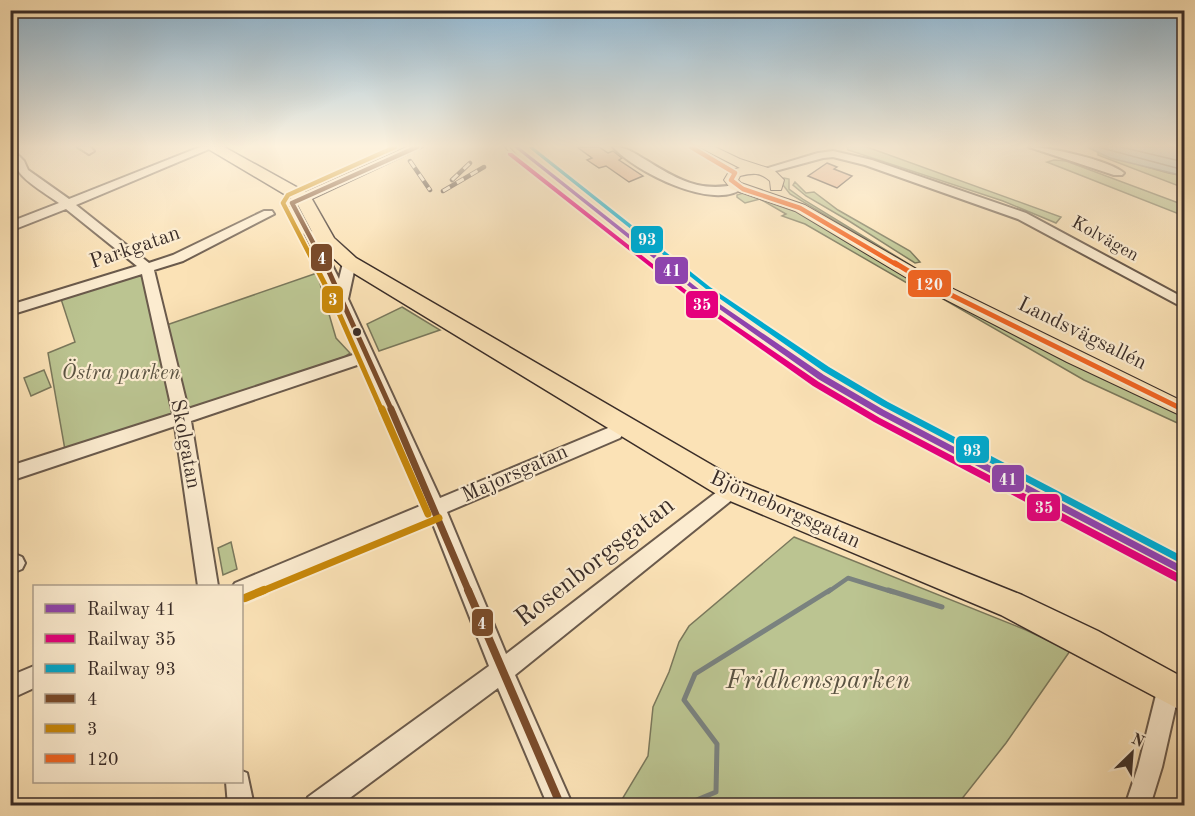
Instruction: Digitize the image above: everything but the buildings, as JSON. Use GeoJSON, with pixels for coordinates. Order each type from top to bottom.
{"type":"FeatureCollection","features":[{"type":"Feature","properties":{"kind":"highway"},"geometry":{"type":"LineString","coordinates":[[272,185],[302,202],[343,265]]}},
{"type":"Feature","properties":{"kind":"highway"},"geometry":{"type":"LineString","coordinates":[[302,202],[311,235],[343,265]]}},
{"type":"Feature","properties":{"kind":"highway","name":"Björneborgsgatan"},"geometry":{"type":"LineString","coordinates":[[343,265],[374,284],[402,294],[732,490],[796,519],[987,594],[1065,630],[1177,692]]}},
{"type":"Feature","properties":{"kind":"main road"},"geometry":{"type":"LineString","coordinates":[[302,202],[336,185]]}},
{"type":"Feature","properties":{"kind":"main road"},"geometry":{"type":"LineString","coordinates":[[742,185],[762,193],[775,185]]}},
{"type":"Feature","properties":{"kind":"main road","name":"Landsvägsallén"},"geometry":{"type":"LineString","coordinates":[[742,185],[800,208],[960,300],[1185,410]]}},
{"type":"Feature","properties":{"kind":"main road","name":"Landsvägsallén"},"geometry":{"type":"LineString","coordinates":[[779,185],[960,300]]}},
{"type":"Feature","properties":{"kind":"street"},"geometry":{"type":"LineString","coordinates":[[41,185],[147,268]]}},
{"type":"Feature","properties":{"kind":"street"},"geometry":{"type":"LineString","coordinates":[[10,226],[110,185]]}},
{"type":"Feature","properties":{"kind":"street"},"geometry":{"type":"LineString","coordinates":[[688,185],[715,193],[727,192],[737,185]]}},
{"type":"Feature","properties":{"kind":"street","name":"Kolvägen"},"geometry":{"type":"LineString","coordinates":[[935,185],[1022,216],[1185,304]]}},
{"type":"Feature","properties":{"kind":"street","name":"Parkgatan"},"geometry":{"type":"LineString","coordinates":[[10,310],[147,268],[207,246],[268,214]]}},
{"type":"Feature","properties":{"kind":"street"},"geometry":{"type":"LineString","coordinates":[[311,235],[342,298],[436,510],[501,670],[561,806]]}},
{"type":"Feature","properties":{"kind":"street"},"geometry":{"type":"LineString","coordinates":[[342,298],[343,265]]}},
{"type":"Feature","properties":{"kind":"street","name":"Skolgatan"},"geometry":{"type":"LineString","coordinates":[[147,268],[182,416],[208,585]]}},
{"type":"Feature","properties":{"kind":"street"},"geometry":{"type":"LineString","coordinates":[[10,474],[367,356]]}},
{"type":"Feature","properties":{"kind":"street","name":"Majorsgatan"},"geometry":{"type":"LineString","coordinates":[[243,590],[436,510],[614,433],[622,426]]}},
{"type":"Feature","properties":{"kind":"street","name":"Rosenborgsgatan"},"geometry":{"type":"LineString","coordinates":[[317,806],[501,670],[732,490]]}},
{"type":"Feature","properties":{"kind":"street"},"geometry":{"type":"LineString","coordinates":[[10,688],[33,678]]}},
{"type":"Feature","properties":{"kind":"street"},"geometry":{"type":"LineString","coordinates":[[1137,806],[1161,725],[1177,692]]}},
{"type":"Feature","properties":{"kind":"street"},"geometry":{"type":"LineString","coordinates":[[238,783],[241,806]]}},
{"type":"Feature","properties":{"kind":"green space"},"geometry":{"type":"Polygon","coordinates":[[[783,185],[789,185],[789,189],[804,200],[930,277],[1017,323],[942,285],[790,194],[783,185]]]}},
{"type":"Feature","properties":{"kind":"green space"},"geometry":{"type":"Polygon","coordinates":[[[793,185],[798,185],[806,193],[814,192],[838,210],[910,251],[920,262],[915,263],[806,196],[793,185]]]}},
{"type":"Feature","properties":{"kind":"green space"},"geometry":{"type":"Polygon","coordinates":[[[955,185],[973,185],[1061,217],[1056,223],[1003,201],[955,185]]]}},
{"type":"Feature","properties":{"kind":"green space"},"geometry":{"type":"Polygon","coordinates":[[[1106,185],[1131,185],[1184,205],[1184,216],[1106,185]]]}},
{"type":"Feature","properties":{"kind":"green space"},"geometry":{"type":"Polygon","coordinates":[[[743,193],[786,204],[1151,400],[1184,414],[1184,426],[1084,380],[938,296],[926,294],[805,224],[782,216],[786,214],[760,199],[745,203],[737,197],[743,193]]]}},
{"type":"Feature","properties":{"kind":"green space","name":"Östra parken"},"geometry":{"type":"Polygon","coordinates":[[[317,273],[336,338],[350,353],[344,357],[65,450],[48,353],[75,342],[61,299],[142,274],[155,329],[317,273]]]}},
{"type":"Feature","properties":{"kind":"green space"},"geometry":{"type":"Polygon","coordinates":[[[402,307],[440,330],[379,351],[367,324],[402,307]]]}},
{"type":"Feature","properties":{"kind":"green space"},"geometry":{"type":"Polygon","coordinates":[[[44,370],[51,387],[31,396],[24,378],[44,370]]]}},
{"type":"Feature","properties":{"kind":"green space","name":"Fridhemsparken"},"geometry":{"type":"Polygon","coordinates":[[[794,537],[1026,630],[1070,651],[1006,743],[957,805],[618,806],[648,756],[653,707],[669,672],[679,642],[689,626],[794,537]]]}},
{"type":"Feature","properties":{"kind":"green space"},"geometry":{"type":"Polygon","coordinates":[[[231,542],[237,569],[223,575],[218,548],[231,542]]]}},
{"type":"Feature","properties":{"kind":"waterway"},"geometry":{"type":"LineString","coordinates":[[828,592],[848,578],[893,592]]}},
{"type":"Feature","properties":{"kind":"waterway"},"geometry":{"type":"LineString","coordinates":[[682,806],[716,792],[717,744],[684,700],[695,674],[830,590]]}},
{"type":"Feature","properties":{"kind":"waterway"},"geometry":{"type":"LineString","coordinates":[[888,590],[942,607]]}},
{"type":"Feature","properties":{"kind":"railway"},"geometry":{"type":"LineString","coordinates":[[427,185],[430,190]]}},
{"type":"Feature","properties":{"kind":"railway"},"geometry":{"type":"LineString","coordinates":[[443,191],[453,185]]}},
{"type":"Feature","properties":{"kind":"rail line","name":"35"},"geometry":{"type":"LineString","coordinates":[[549,185],[698,302],[816,384],[877,420],[1180,579]]}},
{"type":"Feature","properties":{"kind":"rail line","name":"41"},"geometry":{"type":"LineString","coordinates":[[564,185],[703,295],[821,377],[881,412],[1184,571]]}},
{"type":"Feature","properties":{"kind":"rail line","name":"93"},"geometry":{"type":"LineString","coordinates":[[578,185],[708,288],[826,369],[885,404],[1184,561]]}},
{"type":"Feature","properties":{"kind":"transit line","name":"3"},"geometry":{"type":"LineString","coordinates":[[310,185],[288,195],[283,203],[334,302],[428,514]]}},
{"type":"Feature","properties":{"kind":"transit line","name":"4"},"geometry":{"type":"LineString","coordinates":[[332,185],[292,203],[331,275],[365,350],[561,806]]}},
{"type":"Feature","properties":{"kind":"transit line","name":"120"},"geometry":{"type":"LineString","coordinates":[[738,185],[743,189],[800,208],[933,286],[1184,410]]}},
{"type":"Feature","properties":{"kind":"transit line","name":"3"},"geometry":{"type":"LineString","coordinates":[[245,598],[439,518]]}}]}
